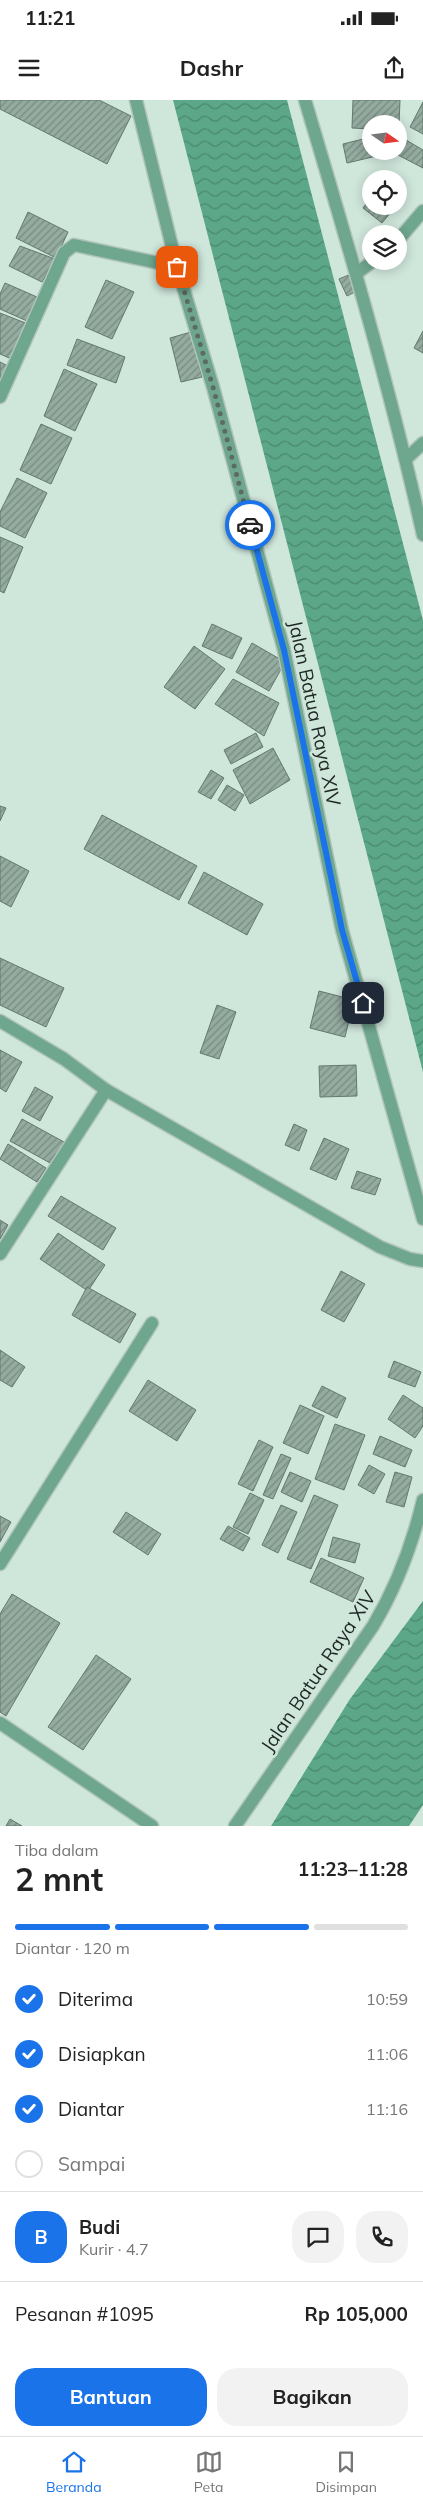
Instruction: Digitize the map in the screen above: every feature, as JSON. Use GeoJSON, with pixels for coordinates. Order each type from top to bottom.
{"type":"FeatureCollection","features":[{"type":"Feature","properties":{"kind":"street"},"geometry":{"type":"LineString","coordinates":[[305,100],[357,273],[406,459],[423,534]]}},
{"type":"Feature","properties":{"kind":"street","name":"Jalan Batua Raya XIV"},"geometry":{"type":"LineString","coordinates":[[135,101],[177,267],[213,387],[284,650],[342,930],[423,1219]]}},
{"type":"Feature","properties":{"kind":"street"},"geometry":{"type":"LineString","coordinates":[[407,230],[423,211]]}},
{"type":"Feature","properties":{"kind":"street"},"geometry":{"type":"LineString","coordinates":[[0,397],[64,253],[74,245],[177,267]]}},
{"type":"Feature","properties":{"kind":"street"},"geometry":{"type":"LineString","coordinates":[[357,273],[362,269]]}},
{"type":"Feature","properties":{"kind":"street"},"geometry":{"type":"LineString","coordinates":[[406,459],[423,444]]}},
{"type":"Feature","properties":{"kind":"street"},"geometry":{"type":"LineString","coordinates":[[0,1021],[64,1059],[106,1090],[380,1246],[410,1259],[423,1261]]}},
{"type":"Feature","properties":{"kind":"street"},"geometry":{"type":"LineString","coordinates":[[0,1254],[106,1090]]}},
{"type":"Feature","properties":{"kind":"street"},"geometry":{"type":"LineString","coordinates":[[0,1564],[152,1323]]}},
{"type":"Feature","properties":{"kind":"street","name":"Jalan Batua Raya XIV"},"geometry":{"type":"LineString","coordinates":[[235,1826],[373,1626],[392,1595],[406,1563],[423,1500]]}},
{"type":"Feature","properties":{"kind":"street"},"geometry":{"type":"LineString","coordinates":[[0,1723],[152,1826]]}},
{"type":"Feature","properties":{"kind":"water"},"geometry":{"type":"Polygon","coordinates":[[[173,100],[287,100],[423,620],[423,1072],[173,100]]]}},
{"type":"Feature","properties":{"kind":"water"},"geometry":{"type":"Polygon","coordinates":[[[423,1601],[423,1805],[409,1826],[271,1826],[350,1699],[423,1601]]]}},
{"type":"Feature","properties":{"kind":"building"},"geometry":{"type":"Polygon","coordinates":[[[0,100],[99,100],[131,116],[107,164],[0,109],[0,100]]]}},
{"type":"Feature","properties":{"kind":"building"},"geometry":{"type":"Polygon","coordinates":[[[353,100],[400,100],[399,115],[362,115],[362,129],[352,128],[353,100]]]}},
{"type":"Feature","properties":{"kind":"building"},"geometry":{"type":"Polygon","coordinates":[[[423,102],[423,134],[410,127],[423,102]]]}},
{"type":"Feature","properties":{"kind":"building"},"geometry":{"type":"Polygon","coordinates":[[[362,139],[362,159],[347,163],[343,144],[362,139]]]}},
{"type":"Feature","properties":{"kind":"building"},"geometry":{"type":"Polygon","coordinates":[[[408,141],[423,150],[423,168],[408,160],[408,141]]]}},
{"type":"Feature","properties":{"kind":"building"},"geometry":{"type":"Polygon","coordinates":[[[28,212],[68,232],[56,258],[16,238],[28,212]]]}},
{"type":"Feature","properties":{"kind":"building"},"geometry":{"type":"Polygon","coordinates":[[[372,215],[389,215],[382,223],[372,215]]]}},
{"type":"Feature","properties":{"kind":"building"},"geometry":{"type":"Polygon","coordinates":[[[20,246],[55,259],[42,282],[9,266],[20,246]]]}},
{"type":"Feature","properties":{"kind":"building"},"geometry":{"type":"Polygon","coordinates":[[[351,274],[359,290],[347,296],[339,279],[351,274]]]}},
{"type":"Feature","properties":{"kind":"building"},"geometry":{"type":"Polygon","coordinates":[[[106,280],[134,292],[112,339],[85,327],[106,280]]]}},
{"type":"Feature","properties":{"kind":"building"},"geometry":{"type":"Polygon","coordinates":[[[5,283],[37,297],[27,321],[0,309],[0,294],[5,283]]]}},
{"type":"Feature","properties":{"kind":"building"},"geometry":{"type":"Polygon","coordinates":[[[0,313],[28,324],[14,360],[0,354],[0,313]]]}},
{"type":"Feature","properties":{"kind":"building"},"geometry":{"type":"Polygon","coordinates":[[[423,331],[423,353],[414,348],[423,331]]]}},
{"type":"Feature","properties":{"kind":"building"},"geometry":{"type":"Polygon","coordinates":[[[191,332],[202,377],[181,382],[170,338],[191,332]]]}},
{"type":"Feature","properties":{"kind":"building"},"geometry":{"type":"Polygon","coordinates":[[[77,339],[125,357],[116,383],[67,365],[77,339]]]}},
{"type":"Feature","properties":{"kind":"building"},"geometry":{"type":"Polygon","coordinates":[[[0,362],[8,366],[0,383],[0,362]]]}},
{"type":"Feature","properties":{"kind":"building"},"geometry":{"type":"Polygon","coordinates":[[[64,369],[97,384],[75,431],[44,416],[64,369]]]}},
{"type":"Feature","properties":{"kind":"building"},"geometry":{"type":"Polygon","coordinates":[[[41,424],[72,438],[51,484],[20,470],[41,424]]]}},
{"type":"Feature","properties":{"kind":"building"},"geometry":{"type":"Polygon","coordinates":[[[17,478],[47,493],[25,538],[0,526],[0,512],[17,478]]]}},
{"type":"Feature","properties":{"kind":"building"},"geometry":{"type":"Polygon","coordinates":[[[0,537],[23,547],[4,593],[0,591],[0,537]]]}},
{"type":"Feature","properties":{"kind":"building"},"geometry":{"type":"Polygon","coordinates":[[[212,624],[242,638],[232,659],[202,646],[212,624]]]}},
{"type":"Feature","properties":{"kind":"building"},"geometry":{"type":"Polygon","coordinates":[[[252,643],[285,662],[269,691],[236,672],[252,643]]]}},
{"type":"Feature","properties":{"kind":"building"},"geometry":{"type":"Polygon","coordinates":[[[194,646],[225,669],[195,709],[164,687],[194,646]]]}},
{"type":"Feature","properties":{"kind":"building"},"geometry":{"type":"Polygon","coordinates":[[[233,679],[279,703],[264,736],[215,704],[233,679]]]}},
{"type":"Feature","properties":{"kind":"building"},"geometry":{"type":"Polygon","coordinates":[[[256,733],[263,747],[231,764],[224,750],[256,733]]]}},
{"type":"Feature","properties":{"kind":"building"},"geometry":{"type":"Polygon","coordinates":[[[273,748],[290,780],[250,804],[233,770],[273,748]]]}},
{"type":"Feature","properties":{"kind":"building"},"geometry":{"type":"Polygon","coordinates":[[[211,770],[224,778],[211,799],[198,792],[211,770]]]}},
{"type":"Feature","properties":{"kind":"building"},"geometry":{"type":"Polygon","coordinates":[[[227,785],[244,795],[235,811],[218,800],[227,785]]]}},
{"type":"Feature","properties":{"kind":"building"},"geometry":{"type":"Polygon","coordinates":[[[0,806],[6,808],[0,821],[0,806]]]}},
{"type":"Feature","properties":{"kind":"building"},"geometry":{"type":"Polygon","coordinates":[[[102,815],[197,866],[179,900],[84,849],[102,815]]]}},
{"type":"Feature","properties":{"kind":"building"},"geometry":{"type":"Polygon","coordinates":[[[0,856],[29,871],[11,907],[0,901],[0,856]]]}},
{"type":"Feature","properties":{"kind":"building"},"geometry":{"type":"Polygon","coordinates":[[[204,872],[263,904],[247,935],[188,903],[204,872]]]}},
{"type":"Feature","properties":{"kind":"building"},"geometry":{"type":"Polygon","coordinates":[[[0,958],[64,988],[46,1027],[0,1005],[0,958]]]}},
{"type":"Feature","properties":{"kind":"building"},"geometry":{"type":"Polygon","coordinates":[[[319,991],[354,1000],[345,1037],[310,1028],[319,991]]]}},
{"type":"Feature","properties":{"kind":"building"},"geometry":{"type":"Polygon","coordinates":[[[217,1005],[236,1012],[219,1059],[200,1053],[217,1005]]]}},
{"type":"Feature","properties":{"kind":"building"},"geometry":{"type":"Polygon","coordinates":[[[0,1050],[22,1062],[6,1092],[0,1088],[0,1050]]]}},
{"type":"Feature","properties":{"kind":"building"},"geometry":{"type":"Polygon","coordinates":[[[356,1065],[357,1096],[320,1097],[319,1066],[356,1065]]]}},
{"type":"Feature","properties":{"kind":"building"},"geometry":{"type":"Polygon","coordinates":[[[35,1087],[53,1097],[40,1121],[22,1111],[35,1087]]]}},
{"type":"Feature","properties":{"kind":"building"},"geometry":{"type":"Polygon","coordinates":[[[22,1119],[64,1142],[52,1164],[10,1141],[22,1119]]]}},
{"type":"Feature","properties":{"kind":"building"},"geometry":{"type":"Polygon","coordinates":[[[294,1124],[307,1130],[299,1151],[285,1145],[294,1124]]]}},
{"type":"Feature","properties":{"kind":"building"},"geometry":{"type":"Polygon","coordinates":[[[324,1138],[349,1149],[336,1180],[310,1169],[324,1138]]]}},
{"type":"Feature","properties":{"kind":"building"},"geometry":{"type":"Polygon","coordinates":[[[8,1144],[46,1168],[37,1182],[0,1159],[8,1144]]]}},
{"type":"Feature","properties":{"kind":"building"},"geometry":{"type":"Polygon","coordinates":[[[357,1171],[381,1179],[375,1195],[351,1188],[357,1171]]]}},
{"type":"Feature","properties":{"kind":"building"},"geometry":{"type":"Polygon","coordinates":[[[61,1196],[116,1228],[103,1250],[48,1216],[61,1196]]]}},
{"type":"Feature","properties":{"kind":"building"},"geometry":{"type":"Polygon","coordinates":[[[0,1220],[8,1225],[0,1239],[0,1220]]]}},
{"type":"Feature","properties":{"kind":"building"},"geometry":{"type":"Polygon","coordinates":[[[58,1233],[105,1265],[88,1291],[40,1259],[58,1233]]]}},
{"type":"Feature","properties":{"kind":"building"},"geometry":{"type":"Polygon","coordinates":[[[341,1271],[365,1284],[344,1322],[321,1310],[341,1271]]]}},
{"type":"Feature","properties":{"kind":"building"},"geometry":{"type":"Polygon","coordinates":[[[87,1287],[136,1314],[120,1343],[72,1315],[87,1287]]]}},
{"type":"Feature","properties":{"kind":"building"},"geometry":{"type":"Polygon","coordinates":[[[0,1350],[25,1367],[12,1387],[0,1380],[0,1350]]]}},
{"type":"Feature","properties":{"kind":"building"},"geometry":{"type":"Polygon","coordinates":[[[394,1361],[421,1372],[415,1387],[388,1377],[394,1361]]]}},
{"type":"Feature","properties":{"kind":"building"},"geometry":{"type":"Polygon","coordinates":[[[148,1380],[196,1410],[177,1441],[129,1411],[148,1380]]]}},
{"type":"Feature","properties":{"kind":"building"},"geometry":{"type":"Polygon","coordinates":[[[322,1386],[346,1398],[337,1418],[312,1406],[322,1386]]]}},
{"type":"Feature","properties":{"kind":"building"},"geometry":{"type":"Polygon","coordinates":[[[403,1395],[423,1408],[423,1426],[415,1438],[388,1419],[403,1395]]]}},
{"type":"Feature","properties":{"kind":"building"},"geometry":{"type":"Polygon","coordinates":[[[300,1405],[324,1416],[308,1454],[283,1443],[300,1405]]]}},
{"type":"Feature","properties":{"kind":"building"},"geometry":{"type":"Polygon","coordinates":[[[335,1424],[365,1435],[344,1490],[315,1479],[335,1424]]]}},
{"type":"Feature","properties":{"kind":"building"},"geometry":{"type":"Polygon","coordinates":[[[380,1436],[412,1450],[405,1467],[373,1454],[380,1436]]]}},
{"type":"Feature","properties":{"kind":"building"},"geometry":{"type":"Polygon","coordinates":[[[259,1440],[273,1447],[253,1491],[238,1484],[259,1440]]]}},
{"type":"Feature","properties":{"kind":"building"},"geometry":{"type":"Polygon","coordinates":[[[281,1454],[291,1458],[273,1499],[263,1495],[281,1454]]]}},
{"type":"Feature","properties":{"kind":"building"},"geometry":{"type":"Polygon","coordinates":[[[369,1465],[385,1474],[374,1494],[358,1485],[369,1465]]]}},
{"type":"Feature","properties":{"kind":"building"},"geometry":{"type":"Polygon","coordinates":[[[290,1472],[311,1481],[302,1502],[281,1492],[290,1472]]]}},
{"type":"Feature","properties":{"kind":"building"},"geometry":{"type":"Polygon","coordinates":[[[395,1472],[412,1477],[404,1507],[386,1502],[395,1472]]]}},
{"type":"Feature","properties":{"kind":"building"},"geometry":{"type":"Polygon","coordinates":[[[250,1493],[264,1500],[248,1534],[233,1527],[250,1493]]]}},
{"type":"Feature","properties":{"kind":"building"},"geometry":{"type":"Polygon","coordinates":[[[314,1495],[338,1505],[311,1569],[287,1559],[314,1495]]]}},
{"type":"Feature","properties":{"kind":"building"},"geometry":{"type":"Polygon","coordinates":[[[281,1505],[297,1512],[278,1553],[262,1545],[281,1505]]]}},
{"type":"Feature","properties":{"kind":"building"},"geometry":{"type":"Polygon","coordinates":[[[126,1512],[161,1534],[148,1555],[113,1532],[126,1512]]]}},
{"type":"Feature","properties":{"kind":"building"},"geometry":{"type":"Polygon","coordinates":[[[0,1516],[11,1522],[0,1542],[0,1516]]]}},
{"type":"Feature","properties":{"kind":"building"},"geometry":{"type":"Polygon","coordinates":[[[228,1526],[250,1538],[243,1551],[220,1539],[228,1526]]]}},
{"type":"Feature","properties":{"kind":"building"},"geometry":{"type":"Polygon","coordinates":[[[333,1537],[360,1544],[355,1563],[328,1556],[333,1537]]]}},
{"type":"Feature","properties":{"kind":"building"},"geometry":{"type":"Polygon","coordinates":[[[321,1558],[364,1578],[353,1602],[310,1582],[321,1558]]]}},
{"type":"Feature","properties":{"kind":"building"},"geometry":{"type":"Polygon","coordinates":[[[12,1594],[60,1623],[6,1716],[0,1712],[0,1614],[12,1594]]]}},
{"type":"Feature","properties":{"kind":"building"},"geometry":{"type":"Polygon","coordinates":[[[96,1655],[131,1679],[83,1750],[48,1727],[96,1655]]]}},
{"type":"Feature","properties":{"kind":"building"},"geometry":{"type":"Polygon","coordinates":[[[10,1819],[22,1826],[6,1826],[10,1819]]]}},
{"type":"Feature","properties":{"kind":"way so far"},"geometry":{"type":"LineString","coordinates":[[177,267],[213,387],[250,525]]}},
{"type":"Feature","properties":{"kind":"route"},"geometry":{"type":"LineString","coordinates":[[250,525],[284,650],[342,930],[363,1003]]}}]}
